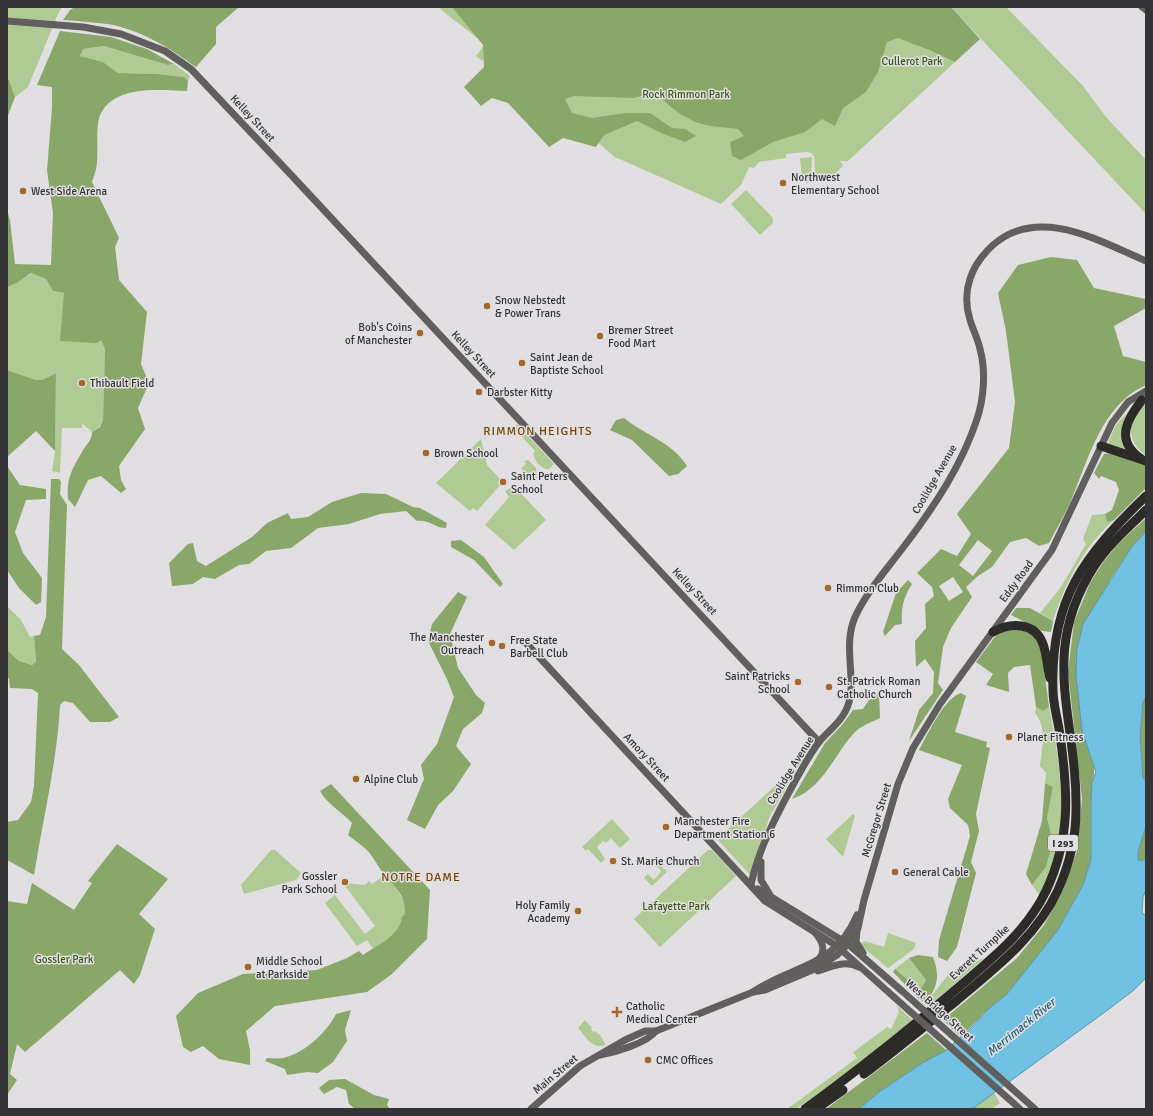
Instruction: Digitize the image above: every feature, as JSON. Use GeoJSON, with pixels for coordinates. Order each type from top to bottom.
{"type":"FeatureCollection","features":[{"type":"Feature","properties":{"kind":"highway"},"geometry":{"type":"LineString","coordinates":[[1143,459],[1130,447],[1126,437],[1126,427],[1129,416],[1145,396]]}},
{"type":"Feature","properties":{"kind":"highway"},"geometry":{"type":"LineString","coordinates":[[1101,446],[1143,459]]}},
{"type":"Feature","properties":{"kind":"highway","name":"Everett Turnpike"},"geometry":{"type":"LineString","coordinates":[[805,1109],[901,1037],[999,952],[1022,929],[1040,902],[1058,862],[1066,820],[1065,777],[1053,691],[1054,653],[1057,632],[1070,591],[1080,572],[1098,545],[1146,496]]}},
{"type":"Feature","properties":{"kind":"highway","name":"Everett Turnpike"},"geometry":{"type":"LineString","coordinates":[[816,1109],[898,1048],[998,966],[1032,931],[1050,905],[1069,860],[1076,812],[1075,780],[1063,689],[1064,657],[1069,625],[1080,594],[1095,565],[1115,540],[1146,510]]}},
{"type":"Feature","properties":{"kind":"highway"},"geometry":{"type":"LineString","coordinates":[[993,632],[1003,626],[1014,624],[1029,628],[1037,635],[1043,644],[1053,691]]}},
{"type":"Feature","properties":{"kind":"street"},"geometry":{"type":"LineString","coordinates":[[1142,7],[1146,10]]}},
{"type":"Feature","properties":{"kind":"street","name":"Kelley Street"},"geometry":{"type":"LineString","coordinates":[[7,21],[84,27],[121,34],[150,44],[182,62],[198,76],[819,742]]}},
{"type":"Feature","properties":{"kind":"street","name":"Coolidge Avenue"},"geometry":{"type":"LineString","coordinates":[[751,884],[774,817],[819,742],[844,715],[850,700],[848,646],[851,629],[857,614],[874,586],[941,493],[960,459],[977,421],[981,405],[983,373],[980,349],[966,303],[969,282],[977,262],[995,244],[1004,238],[1025,230],[1041,227],[1063,228],[1146,261]]}},
{"type":"Feature","properties":{"kind":"street","name":"Eddy Road"},"geometry":{"type":"LineString","coordinates":[[913,748],[940,704],[1052,550],[1109,429],[1118,416],[1145,396]]}},
{"type":"Feature","properties":{"kind":"street","name":"Amory Street"},"geometry":{"type":"LineString","coordinates":[[526,643],[767,903],[842,945]]}},
{"type":"Feature","properties":{"kind":"street","name":"McGregor Street"},"geometry":{"type":"LineString","coordinates":[[597,1056],[625,1040],[645,1031],[656,1031],[753,992],[765,990],[793,979],[816,968],[842,945],[858,928],[864,900],[898,784],[913,748]]}},
{"type":"Feature","properties":{"kind":"street","name":"Coolidge Avenue"},"geometry":{"type":"LineString","coordinates":[[762,852],[761,880],[767,892],[778,902]]}},
{"type":"Feature","properties":{"kind":"street","name":"Amory Street"},"geometry":{"type":"LineString","coordinates":[[751,884],[842,945]]}},
{"type":"Feature","properties":{"kind":"street","name":"McGregor Street"},"geometry":{"type":"LineString","coordinates":[[753,992],[763,985],[814,963],[842,945],[864,900]]}},
{"type":"Feature","properties":{"kind":"street","name":"Amory Street"},"geometry":{"type":"LineString","coordinates":[[800,922],[818,936],[823,945],[822,956],[814,963]]}},
{"type":"Feature","properties":{"kind":"street"},"geometry":{"type":"LineString","coordinates":[[858,928],[856,940],[858,947],[875,966]]}},
{"type":"Feature","properties":{"kind":"street","name":"West Bridge Street"},"geometry":{"type":"LineString","coordinates":[[842,945],[875,966],[1035,1109]]}},
{"type":"Feature","properties":{"kind":"street","name":"West Bridge Street"},"geometry":{"type":"LineString","coordinates":[[842,945],[894,998],[1020,1109]]}},
{"type":"Feature","properties":{"kind":"street"},"geometry":{"type":"LineString","coordinates":[[793,979],[841,964],[853,964],[866,971]]}},
{"type":"Feature","properties":{"kind":"street","name":"Main Street"},"geometry":{"type":"LineString","coordinates":[[531,1109],[572,1071],[597,1056]]}},
{"type":"Feature","properties":{"kind":"green space"},"geometry":{"type":"Polygon","coordinates":[[[7,7],[62,7],[28,87],[15,97],[9,80],[7,80],[7,7]]]}},
{"type":"Feature","properties":{"kind":"green space"},"geometry":{"type":"Polygon","coordinates":[[[75,7],[239,7],[216,27],[216,44],[196,67],[165,46],[131,30],[107,24],[63,20],[70,10],[75,7]]]}},
{"type":"Feature","properties":{"kind":"green space","name":"Rock Rimmon Park"},"geometry":{"type":"Polygon","coordinates":[[[443,7],[904,7],[955,62],[848,161],[840,161],[843,166],[826,182],[814,178],[815,161],[812,153],[803,152],[786,154],[786,158],[759,162],[754,168],[749,167],[741,185],[721,204],[615,157],[490,52],[482,61],[476,56],[485,44],[440,9],[443,7]]]}},
{"type":"Feature","properties":{"kind":"green space","name":"Rock Rimmon Park"},"geometry":{"type":"Polygon","coordinates":[[[452,7],[951,7],[980,39],[955,62],[932,51],[898,38],[887,42],[878,72],[866,92],[843,108],[835,126],[822,119],[805,132],[773,142],[741,160],[732,156],[730,142],[744,136],[738,129],[698,123],[680,114],[652,93],[634,98],[574,96],[565,99],[572,113],[592,118],[626,113],[650,113],[672,128],[685,129],[696,136],[685,142],[661,133],[637,121],[604,135],[596,147],[563,138],[549,147],[508,103],[492,98],[481,106],[464,87],[484,67],[483,45],[452,7]]]}},
{"type":"Feature","properties":{"kind":"green space"},"geometry":{"type":"Polygon","coordinates":[[[951,7],[1006,7],[1083,86],[1106,117],[1146,160],[1146,214],[951,7]]]}},
{"type":"Feature","properties":{"kind":"green space"},"geometry":{"type":"Polygon","coordinates":[[[60,31],[111,37],[147,49],[174,64],[168,65],[104,46],[83,49],[80,56],[103,62],[118,73],[157,74],[184,77],[188,81],[187,91],[150,90],[125,94],[114,99],[105,107],[99,118],[97,164],[92,182],[119,238],[115,247],[119,280],[147,312],[141,364],[149,383],[138,408],[145,429],[119,466],[121,480],[126,489],[121,493],[101,476],[88,480],[75,507],[68,499],[70,474],[78,458],[90,440],[92,432],[100,427],[103,420],[105,349],[101,340],[97,343],[60,341],[64,293],[53,291],[46,279],[31,273],[17,283],[7,287],[7,210],[10,220],[15,264],[51,265],[53,213],[47,170],[52,108],[52,87],[37,85],[60,31]]]}},
{"type":"Feature","properties":{"kind":"green space"},"geometry":{"type":"Polygon","coordinates":[[[104,46],[168,65],[174,64],[190,76],[188,81],[183,77],[157,74],[118,73],[103,62],[80,56],[83,49],[104,46]]]}},
{"type":"Feature","properties":{"kind":"green space"},"geometry":{"type":"Polygon","coordinates":[[[7,80],[9,80],[15,97],[7,118],[7,80]]]}},
{"type":"Feature","properties":{"kind":"green space"},"geometry":{"type":"Polygon","coordinates":[[[812,157],[811,180],[806,184],[805,178],[802,178],[800,158],[812,157]]]}},
{"type":"Feature","properties":{"kind":"green space"},"geometry":{"type":"Polygon","coordinates":[[[746,190],[773,218],[773,223],[760,235],[731,204],[746,190]]]}},
{"type":"Feature","properties":{"kind":"green space"},"geometry":{"type":"Polygon","coordinates":[[[1051,257],[1077,260],[1094,288],[1146,299],[1146,308],[1114,326],[1123,356],[1146,362],[1146,385],[1131,394],[1118,406],[1107,420],[1090,452],[1063,518],[1049,543],[1039,546],[1026,538],[1010,542],[992,567],[978,576],[966,587],[972,597],[951,628],[943,647],[938,683],[943,690],[909,741],[919,710],[933,693],[934,672],[925,659],[916,667],[915,641],[926,628],[925,604],[934,596],[932,587],[917,573],[941,549],[957,556],[971,534],[957,514],[1009,448],[1015,402],[1006,331],[998,293],[1018,265],[1051,257]],[[978,540],[959,565],[973,576],[992,551],[978,540]],[[953,577],[939,586],[949,601],[963,592],[953,577]]]}},
{"type":"Feature","properties":{"kind":"green space"},"geometry":{"type":"Polygon","coordinates":[[[32,273],[46,279],[53,291],[64,293],[101,340],[105,349],[103,420],[100,426],[92,432],[82,424],[82,428],[62,428],[60,473],[52,471],[55,451],[56,373],[42,380],[36,380],[7,370],[7,287],[17,283],[32,273]]]}},
{"type":"Feature","properties":{"kind":"green space"},"geometry":{"type":"Polygon","coordinates":[[[7,370],[36,380],[42,380],[56,373],[55,451],[36,431],[7,457],[7,370]]]}},
{"type":"Feature","properties":{"kind":"green space"},"geometry":{"type":"Polygon","coordinates":[[[1146,403],[1146,455],[1135,444],[1132,437],[1131,421],[1139,408],[1146,403]]]}},
{"type":"Feature","properties":{"kind":"green space"},"geometry":{"type":"Polygon","coordinates":[[[1129,411],[1125,423],[1132,453],[1107,445],[1116,425],[1129,411]]]}},
{"type":"Feature","properties":{"kind":"green space"},"geometry":{"type":"Polygon","coordinates":[[[624,418],[674,450],[687,466],[678,474],[669,476],[632,440],[610,430],[616,420],[624,418]]]}},
{"type":"Feature","properties":{"kind":"green space"},"geometry":{"type":"Polygon","coordinates":[[[517,424],[554,464],[549,469],[545,469],[537,463],[533,454],[535,451],[514,428],[517,424]]]}},
{"type":"Feature","properties":{"kind":"green space"},"geometry":{"type":"Polygon","coordinates":[[[481,439],[487,465],[503,482],[477,511],[473,508],[470,511],[436,483],[481,439]]]}},
{"type":"Feature","properties":{"kind":"green space"},"geometry":{"type":"Polygon","coordinates":[[[1111,453],[1146,464],[1146,488],[1114,520],[1107,522],[1105,514],[1112,510],[1119,490],[1116,482],[1101,476],[1099,479],[1094,473],[1104,454],[1111,453]]]}},
{"type":"Feature","properties":{"kind":"green space"},"geometry":{"type":"Polygon","coordinates":[[[528,460],[536,468],[537,479],[534,476],[531,479],[521,468],[526,464],[524,461],[528,460]]]}},
{"type":"Feature","properties":{"kind":"green space"},"geometry":{"type":"Polygon","coordinates":[[[7,466],[20,485],[46,489],[46,499],[26,500],[15,532],[23,553],[42,578],[41,602],[36,605],[19,588],[7,570],[7,466]]]}},
{"type":"Feature","properties":{"kind":"green space"},"geometry":{"type":"Polygon","coordinates":[[[51,479],[59,479],[61,482],[60,494],[67,505],[62,649],[79,665],[119,717],[110,722],[90,722],[73,703],[64,701],[60,705],[53,769],[34,875],[7,860],[7,822],[18,820],[31,802],[34,786],[38,693],[32,689],[10,688],[9,679],[7,676],[7,650],[19,661],[32,665],[36,662],[34,636],[40,635],[46,617],[51,479]]]}},
{"type":"Feature","properties":{"kind":"green space"},"geometry":{"type":"Polygon","coordinates":[[[512,487],[516,488],[546,520],[514,550],[485,525],[509,497],[505,491],[512,487]]]}},
{"type":"Feature","properties":{"kind":"green space"},"geometry":{"type":"Polygon","coordinates":[[[361,493],[386,494],[413,507],[420,508],[447,523],[446,528],[439,527],[425,521],[417,521],[406,511],[380,514],[349,524],[318,528],[291,548],[266,551],[249,564],[239,565],[215,579],[203,577],[193,584],[172,586],[169,563],[188,544],[193,543],[197,561],[206,566],[252,537],[267,523],[288,513],[291,519],[308,517],[332,502],[361,493]]]}},
{"type":"Feature","properties":{"kind":"green space"},"geometry":{"type":"Polygon","coordinates":[[[1105,514],[1107,522],[1114,520],[1094,541],[1077,566],[1063,593],[1053,621],[1040,613],[1061,587],[1086,544],[1083,539],[1092,515],[1105,514]]]}},
{"type":"Feature","properties":{"kind":"green space"},"geometry":{"type":"Polygon","coordinates":[[[1146,518],[1146,531],[1131,548],[1110,580],[1086,743],[1092,758],[1094,773],[1092,783],[1091,860],[1083,885],[1058,930],[1035,960],[1007,994],[987,1010],[961,1037],[943,1020],[1017,958],[1044,925],[1063,890],[1077,851],[1082,799],[1068,672],[1074,622],[1090,583],[1104,561],[1120,542],[1146,518]]]}},
{"type":"Feature","properties":{"kind":"green space"},"geometry":{"type":"Polygon","coordinates":[[[461,540],[484,557],[503,584],[500,587],[474,560],[451,547],[451,541],[461,540]]]}},
{"type":"Feature","properties":{"kind":"green space"},"geometry":{"type":"Polygon","coordinates":[[[908,580],[912,584],[903,603],[902,624],[895,625],[885,636],[883,632],[896,593],[908,580]]]}},
{"type":"Feature","properties":{"kind":"green space"},"geometry":{"type":"Polygon","coordinates":[[[458,592],[467,597],[450,634],[458,668],[476,695],[485,703],[482,713],[463,729],[456,746],[471,764],[453,791],[438,805],[425,829],[407,820],[424,779],[421,765],[437,744],[454,697],[447,679],[428,641],[432,624],[458,592]]]}},
{"type":"Feature","properties":{"kind":"green space"},"geometry":{"type":"Polygon","coordinates":[[[7,606],[21,620],[30,637],[34,636],[36,663],[32,665],[19,661],[7,650],[7,606]]]}},
{"type":"Feature","properties":{"kind":"green space"},"geometry":{"type":"Polygon","coordinates":[[[1016,608],[1030,608],[1053,621],[1051,632],[1042,631],[1011,615],[1016,608]]]}},
{"type":"Feature","properties":{"kind":"green space"},"geometry":{"type":"Polygon","coordinates":[[[1016,628],[1032,634],[1041,647],[1049,707],[1043,711],[1036,707],[1030,665],[1014,667],[1008,673],[1009,692],[986,685],[993,674],[976,662],[994,638],[1002,631],[1016,628]]]}},
{"type":"Feature","properties":{"kind":"green space"},"geometry":{"type":"Polygon","coordinates":[[[879,693],[880,718],[857,730],[820,779],[803,794],[792,799],[825,743],[842,725],[853,710],[863,709],[871,697],[879,693]]]}},
{"type":"Feature","properties":{"kind":"green space"},"geometry":{"type":"Polygon","coordinates":[[[961,693],[966,696],[955,732],[987,742],[986,747],[990,748],[976,814],[979,831],[971,862],[976,873],[957,947],[947,961],[938,957],[939,940],[970,836],[968,825],[950,808],[948,799],[962,765],[919,750],[943,709],[949,701],[961,693]]]}},
{"type":"Feature","properties":{"kind":"green space"},"geometry":{"type":"Polygon","coordinates":[[[1146,697],[1146,782],[1143,778],[1140,736],[1143,702],[1146,697]]]}},
{"type":"Feature","properties":{"kind":"green space"},"geometry":{"type":"Polygon","coordinates":[[[1036,707],[1043,711],[1049,707],[1061,788],[1060,828],[1057,848],[1051,871],[1040,896],[1032,885],[1046,867],[1053,842],[1047,818],[1053,787],[1045,783],[1046,773],[1040,766],[1043,738],[1041,725],[1035,713],[1036,707]]]}},
{"type":"Feature","properties":{"kind":"green space"},"geometry":{"type":"Polygon","coordinates":[[[800,763],[769,818],[751,876],[717,839],[800,763]]]}},
{"type":"Feature","properties":{"kind":"green space"},"geometry":{"type":"Polygon","coordinates":[[[1045,783],[1053,787],[1047,818],[1053,842],[1046,867],[1032,885],[1026,874],[1042,821],[1045,783]]]}},
{"type":"Feature","properties":{"kind":"green space"},"geometry":{"type":"Polygon","coordinates":[[[331,784],[430,890],[427,939],[392,974],[367,992],[275,1006],[246,1031],[250,1050],[250,1065],[219,1059],[203,1046],[191,1052],[183,1047],[176,1016],[198,993],[243,974],[317,970],[347,958],[359,951],[363,955],[381,944],[393,934],[401,923],[402,917],[405,914],[402,896],[368,851],[348,835],[352,823],[323,796],[320,791],[331,784]]]}},
{"type":"Feature","properties":{"kind":"green space"},"geometry":{"type":"Polygon","coordinates":[[[853,814],[855,816],[843,857],[826,839],[853,814]]]}},
{"type":"Feature","properties":{"kind":"green space"},"geometry":{"type":"Polygon","coordinates":[[[612,819],[630,839],[620,848],[611,838],[606,843],[603,841],[597,847],[605,859],[601,863],[588,849],[586,851],[582,847],[612,819]]]}},
{"type":"Feature","properties":{"kind":"green space"},"geometry":{"type":"Polygon","coordinates":[[[1146,826],[1146,860],[1138,860],[1138,852],[1146,826]]]}},
{"type":"Feature","properties":{"kind":"green space","name":"Gossler Park"},"geometry":{"type":"Polygon","coordinates":[[[117,844],[168,879],[139,914],[155,929],[140,975],[134,984],[120,970],[25,1052],[17,1044],[10,1074],[17,1080],[7,1095],[7,901],[27,904],[32,883],[74,910],[92,883],[88,881],[117,844]]]}},
{"type":"Feature","properties":{"kind":"green space"},"geometry":{"type":"Polygon","coordinates":[[[271,850],[275,850],[301,873],[296,880],[244,894],[241,885],[271,850]]]}},
{"type":"Feature","properties":{"kind":"green space","name":"Lafayette Park"},"geometry":{"type":"Polygon","coordinates":[[[708,850],[712,850],[736,876],[660,947],[634,919],[708,850]]]}},
{"type":"Feature","properties":{"kind":"green space"},"geometry":{"type":"Polygon","coordinates":[[[653,857],[667,872],[652,886],[644,878],[648,874],[654,880],[661,871],[650,860],[653,857]]]}},
{"type":"Feature","properties":{"kind":"green space"},"geometry":{"type":"Polygon","coordinates":[[[385,875],[393,881],[406,906],[403,920],[395,931],[373,949],[367,940],[357,946],[325,903],[335,895],[365,934],[375,926],[343,883],[365,885],[369,881],[372,884],[385,875]]]}},
{"type":"Feature","properties":{"kind":"green space"},"geometry":{"type":"Polygon","coordinates":[[[888,933],[916,943],[914,949],[888,968],[864,948],[861,943],[865,941],[884,947],[888,933]]]}},
{"type":"Feature","properties":{"kind":"green space"},"geometry":{"type":"Polygon","coordinates":[[[918,955],[933,957],[937,970],[937,981],[926,1003],[919,999],[893,972],[895,969],[920,990],[926,980],[909,958],[918,955]]]}},
{"type":"Feature","properties":{"kind":"green space"},"geometry":{"type":"Polygon","coordinates":[[[909,958],[926,980],[920,990],[895,969],[909,958]]]}},
{"type":"Feature","properties":{"kind":"green space"},"geometry":{"type":"Polygon","coordinates":[[[984,958],[929,1006],[926,1003],[951,971],[984,958]]]}},
{"type":"Feature","properties":{"kind":"green space"},"geometry":{"type":"Polygon","coordinates":[[[897,1006],[912,1020],[847,1073],[796,1109],[787,1109],[857,1058],[853,1052],[887,1027],[891,1029],[899,1012],[897,1006]]]}},
{"type":"Feature","properties":{"kind":"green space"},"geometry":{"type":"Polygon","coordinates":[[[351,1010],[345,1030],[347,1041],[333,1062],[318,1073],[308,1072],[287,1075],[285,1069],[265,1061],[267,1058],[283,1058],[299,1052],[321,1035],[336,1014],[351,1010]]]}},
{"type":"Feature","properties":{"kind":"green space"},"geometry":{"type":"Polygon","coordinates":[[[585,1020],[592,1028],[591,1029],[593,1032],[595,1031],[601,1036],[606,1045],[597,1046],[587,1039],[578,1028],[585,1020]]]}},
{"type":"Feature","properties":{"kind":"green space"},"geometry":{"type":"Polygon","coordinates":[[[927,1033],[946,1050],[879,1092],[859,1109],[826,1109],[927,1033]]]}},
{"type":"Feature","properties":{"kind":"green space"},"geometry":{"type":"Polygon","coordinates":[[[345,1079],[374,1095],[389,1099],[387,1105],[390,1109],[355,1109],[349,1104],[346,1090],[337,1087],[324,1094],[319,1088],[329,1080],[345,1079]]]}},
{"type":"Feature","properties":{"kind":"green space"},"geometry":{"type":"Polygon","coordinates":[[[994,1093],[1000,1103],[992,1109],[972,1109],[994,1093]]]}},
{"type":"Feature","properties":{"kind":"water","name":"Merrimack River"},"geometry":{"type":"Polygon","coordinates":[[[1146,531],[1146,697],[1143,702],[1140,736],[1143,778],[1146,782],[1146,826],[1138,852],[1138,860],[1146,860],[1146,890],[1143,897],[1142,913],[1146,915],[1146,978],[1134,990],[1109,1009],[972,1109],[859,1109],[879,1092],[924,1062],[945,1051],[971,1028],[987,1010],[1007,994],[1058,930],[1083,885],[1091,860],[1092,783],[1096,772],[1082,731],[1076,675],[1077,649],[1083,624],[1131,548],[1146,531]]]}},
{"type":"Feature","properties":{"kind":"place","name":"Northwest Elementary School"},"geometry":{"type":"Point","coordinates":[783,183]}},
{"type":"Feature","properties":{"kind":"place","name":"West Side Arena"},"geometry":{"type":"Point","coordinates":[23,191]}},
{"type":"Feature","properties":{"kind":"place","name":"Snow Nebstedt & Power Trans"},"geometry":{"type":"Point","coordinates":[487,306]}},
{"type":"Feature","properties":{"kind":"place","name":"Bob's Coins of Manchester"},"geometry":{"type":"Point","coordinates":[420,333]}},
{"type":"Feature","properties":{"kind":"place","name":"Bremer Street Food Mart"},"geometry":{"type":"Point","coordinates":[600,336]}},
{"type":"Feature","properties":{"kind":"place","name":"Saint Jean de Baptiste School"},"geometry":{"type":"Point","coordinates":[522,363]}},
{"type":"Feature","properties":{"kind":"place","name":"Thibault Field"},"geometry":{"type":"Point","coordinates":[82,383]}},
{"type":"Feature","properties":{"kind":"place","name":"Darbster Kitty"},"geometry":{"type":"Point","coordinates":[479,392]}},
{"type":"Feature","properties":{"kind":"place","name":"Brown School"},"geometry":{"type":"Point","coordinates":[426,453]}},
{"type":"Feature","properties":{"kind":"place","name":"Saint Peters School"},"geometry":{"type":"Point","coordinates":[503,482]}},
{"type":"Feature","properties":{"kind":"place","name":"Rimmon Club"},"geometry":{"type":"Point","coordinates":[828,588]}},
{"type":"Feature","properties":{"kind":"place","name":"The Manchester Outreach"},"geometry":{"type":"Point","coordinates":[492,643]}},
{"type":"Feature","properties":{"kind":"place","name":"Free State Barbell Club"},"geometry":{"type":"Point","coordinates":[502,646]}},
{"type":"Feature","properties":{"kind":"place","name":"Saint Patricks School"},"geometry":{"type":"Point","coordinates":[798,682]}},
{"type":"Feature","properties":{"kind":"place","name":"St. Patrick Roman Catholic Church"},"geometry":{"type":"Point","coordinates":[829,687]}},
{"type":"Feature","properties":{"kind":"place","name":"Planet Fitness"},"geometry":{"type":"Point","coordinates":[1009,737]}},
{"type":"Feature","properties":{"kind":"place","name":"Alpine Club"},"geometry":{"type":"Point","coordinates":[356,779]}},
{"type":"Feature","properties":{"kind":"place","name":"Manchester Fire Department Station 6"},"geometry":{"type":"Point","coordinates":[666,827]}},
{"type":"Feature","properties":{"kind":"place","name":"St. Marie Church"},"geometry":{"type":"Point","coordinates":[613,861]}},
{"type":"Feature","properties":{"kind":"place","name":"General Cable"},"geometry":{"type":"Point","coordinates":[895,872]}},
{"type":"Feature","properties":{"kind":"place","name":"Gossler Park School"},"geometry":{"type":"Point","coordinates":[345,882]}},
{"type":"Feature","properties":{"kind":"place","name":"Holy Family Academy"},"geometry":{"type":"Point","coordinates":[578,911]}},
{"type":"Feature","properties":{"kind":"place","name":"Middle School at Parkside"},"geometry":{"type":"Point","coordinates":[248,967]}},
{"type":"Feature","properties":{"kind":"place","name":"Catholic Medical Center"},"geometry":{"type":"Point","coordinates":[617,1012]}},
{"type":"Feature","properties":{"kind":"place","name":"CMC Offices"},"geometry":{"type":"Point","coordinates":[648,1060]}},
{"type":"Feature","properties":{"kind":"district","name":"RIMMON HEIGHTS"},"geometry":{"type":"Point","coordinates":[538,431]}},
{"type":"Feature","properties":{"kind":"district","name":"NOTRE DAME"},"geometry":{"type":"Point","coordinates":[421,877]}},
{"type":"Feature","properties":{"kind":"park label","name":"Cullerot Park"},"geometry":{"type":"Point","coordinates":[912,61]}}]}
